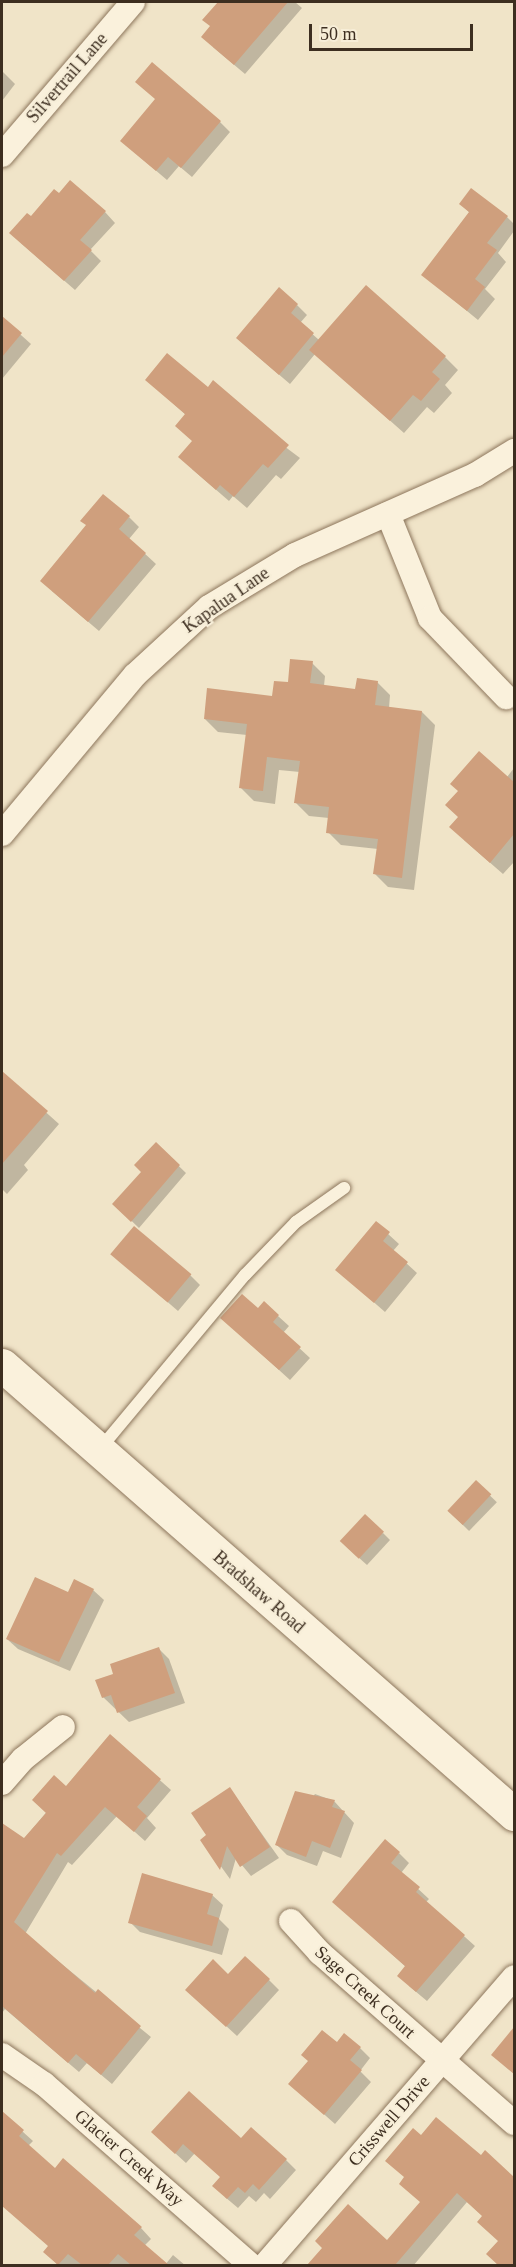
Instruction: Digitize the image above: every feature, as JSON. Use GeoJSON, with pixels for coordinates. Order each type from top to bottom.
{"type":"FeatureCollection","features":[{"type":"Feature","properties":{"kind":"main road","name":"Bradshaw Road"},"geometry":{"type":"LineString","coordinates":[[2,1368],[511,1804]]}},
{"type":"Feature","properties":{"kind":"street","name":"Silvertrail Lane"},"geometry":{"type":"LineString","coordinates":[[2,155],[132,2]]}},
{"type":"Feature","properties":{"kind":"street","name":"Kapalua Lane"},"geometry":{"type":"LineString","coordinates":[[2,834],[135,675],[178,633],[242,584],[295,555],[475,475],[514,451]]}},
{"type":"Feature","properties":{"kind":"street"},"geometry":{"type":"LineString","coordinates":[[388,514],[430,618],[506,696]]}},
{"type":"Feature","properties":{"kind":"street"},"geometry":{"type":"LineString","coordinates":[[2,1783],[23,1759],[63,1726]]}},
{"type":"Feature","properties":{"kind":"street","name":"Sage Creek Court"},"geometry":{"type":"LineString","coordinates":[[291,1921],[320,1953],[514,2123]]}},
{"type":"Feature","properties":{"kind":"street","name":"Crisswell Drive"},"geometry":{"type":"LineString","coordinates":[[264,2265],[514,1977]]}},
{"type":"Feature","properties":{"kind":"street","name":"Glacier Creek Way"},"geometry":{"type":"LineString","coordinates":[[2,2055],[44,2084],[252,2265]]}},
{"type":"Feature","properties":{"kind":"lane"},"geometry":{"type":"LineString","coordinates":[[98,1451],[245,1275],[296,1222],[344,1188]]}},
{"type":"Feature","properties":{"kind":"building"},"geometry":{"type":"Polygon","coordinates":[[[218,2],[288,2],[234,65],[201,37],[210,26],[202,20],[218,2]]]}},
{"type":"Feature","properties":{"kind":"building"},"geometry":{"type":"Polygon","coordinates":[[[152,62],[221,121],[181,168],[168,157],[156,171],[120,141],[155,99],[135,82],[152,62]]]}},
{"type":"Feature","properties":{"kind":"building"},"geometry":{"type":"Polygon","coordinates":[[[70,180],[106,211],[80,240],[92,250],[64,281],[9,233],[27,213],[31,216],[54,189],[59,193],[70,180]]]}},
{"type":"Feature","properties":{"kind":"building"},"geometry":{"type":"Polygon","coordinates":[[[471,188],[508,216],[487,243],[497,250],[475,279],[485,287],[467,311],[421,275],[469,212],[459,204],[471,188]]]}},
{"type":"Feature","properties":{"kind":"building"},"geometry":{"type":"Polygon","coordinates":[[[366,285],[446,356],[432,372],[440,379],[421,401],[413,395],[390,421],[309,350],[366,285]]]}},
{"type":"Feature","properties":{"kind":"building"},"geometry":{"type":"Polygon","coordinates":[[[279,287],[298,304],[291,313],[314,333],[279,375],[236,338],[279,287]]]}},
{"type":"Feature","properties":{"kind":"building"},"geometry":{"type":"Polygon","coordinates":[[[2,316],[22,333],[2,357],[2,316]]]}},
{"type":"Feature","properties":{"kind":"building"},"geometry":{"type":"Polygon","coordinates":[[[167,353],[208,387],[213,380],[289,445],[268,468],[263,464],[234,497],[220,485],[216,490],[178,457],[192,441],[175,426],[185,414],[145,380],[167,353]]]}},
{"type":"Feature","properties":{"kind":"building"},"geometry":{"type":"Polygon","coordinates":[[[103,494],[130,516],[119,529],[146,553],[88,622],[40,581],[86,525],[80,521],[103,494]]]}},
{"type":"Feature","properties":{"kind":"building"},"geometry":{"type":"Polygon","coordinates":[[[290,659],[313,661],[310,683],[355,689],[357,678],[378,681],[375,705],[422,711],[402,878],[373,874],[378,839],[326,833],[329,807],[294,803],[300,761],[267,757],[263,791],[239,788],[247,724],[204,719],[207,688],[272,696],[274,681],[288,682],[290,659]]]}},
{"type":"Feature","properties":{"kind":"building"},"geometry":{"type":"Polygon","coordinates":[[[479,751],[514,782],[514,834],[490,863],[449,827],[458,817],[445,805],[458,791],[450,784],[479,751]]]}},
{"type":"Feature","properties":{"kind":"building"},"geometry":{"type":"Polygon","coordinates":[[[2,1071],[48,1111],[2,1164],[2,1071]]]}},
{"type":"Feature","properties":{"kind":"building"},"geometry":{"type":"Polygon","coordinates":[[[156,1142],[180,1165],[131,1222],[112,1204],[141,1172],[134,1165],[156,1142]]]}},
{"type":"Feature","properties":{"kind":"building"},"geometry":{"type":"Polygon","coordinates":[[[376,1221],[390,1232],[383,1241],[408,1262],[374,1303],[335,1270],[376,1221]]]}},
{"type":"Feature","properties":{"kind":"building"},"geometry":{"type":"Polygon","coordinates":[[[134,1226],[191,1274],[168,1303],[110,1254],[134,1226]]]}},
{"type":"Feature","properties":{"kind":"building"},"geometry":{"type":"Polygon","coordinates":[[[242,1294],[258,1308],[264,1301],[279,1315],[273,1322],[301,1347],[279,1370],[220,1318],[242,1294]]]}},
{"type":"Feature","properties":{"kind":"building"},"geometry":{"type":"Polygon","coordinates":[[[476,1480],[491,1494],[463,1525],[447,1511],[476,1480]]]}},
{"type":"Feature","properties":{"kind":"building"},"geometry":{"type":"Polygon","coordinates":[[[365,1514],[384,1532],[359,1559],[340,1541],[365,1514]]]}},
{"type":"Feature","properties":{"kind":"building"},"geometry":{"type":"Polygon","coordinates":[[[35,1577],[68,1592],[74,1579],[94,1589],[59,1662],[6,1639],[35,1577]]]}},
{"type":"Feature","properties":{"kind":"building"},"geometry":{"type":"Polygon","coordinates":[[[159,1647],[175,1693],[117,1713],[111,1695],[102,1698],[95,1680],[113,1674],[110,1664],[159,1647]]]}},
{"type":"Feature","properties":{"kind":"building"},"geometry":{"type":"Polygon","coordinates":[[[110,1734],[161,1779],[137,1807],[147,1816],[134,1832],[105,1807],[61,1856],[57,1853],[14,1922],[95,1993],[98,1989],[141,2026],[101,2075],[76,2054],[68,2063],[2,2006],[2,1823],[24,1838],[46,1813],[32,1800],[54,1775],[66,1786],[110,1734]]]}},
{"type":"Feature","properties":{"kind":"building"},"geometry":{"type":"Polygon","coordinates":[[[230,1787],[270,1847],[240,1867],[227,1846],[220,1870],[200,1840],[206,1835],[191,1813],[230,1787]]]}},
{"type":"Feature","properties":{"kind":"building"},"geometry":{"type":"Polygon","coordinates":[[[295,1791],[335,1800],[332,1807],[345,1811],[330,1848],[312,1841],[306,1857],[275,1845],[295,1791]]]}},
{"type":"Feature","properties":{"kind":"building"},"geometry":{"type":"Polygon","coordinates":[[[385,1839],[400,1852],[391,1863],[420,1887],[416,1892],[465,1935],[416,1992],[397,1976],[405,1966],[332,1902],[385,1839]]]}},
{"type":"Feature","properties":{"kind":"building"},"geometry":{"type":"Polygon","coordinates":[[[142,1873],[213,1894],[207,1914],[219,1918],[212,1946],[128,1923],[142,1873]]]}},
{"type":"Feature","properties":{"kind":"building"},"geometry":{"type":"Polygon","coordinates":[[[245,1956],[270,1979],[226,2027],[185,1990],[213,1959],[228,1974],[245,1956]]]}},
{"type":"Feature","properties":{"kind":"building"},"geometry":{"type":"Polygon","coordinates":[[[514,2027],[514,2074],[491,2055],[514,2027]]]}},
{"type":"Feature","properties":{"kind":"building"},"geometry":{"type":"Polygon","coordinates":[[[322,2030],[337,2042],[344,2033],[361,2047],[350,2060],[362,2070],[324,2115],[288,2084],[308,2061],[301,2055],[322,2030]]]}},
{"type":"Feature","properties":{"kind":"building"},"geometry":{"type":"Polygon","coordinates":[[[189,2091],[241,2138],[251,2127],[287,2159],[259,2190],[253,2184],[245,2193],[238,2187],[227,2199],[212,2186],[220,2177],[183,2144],[175,2154],[151,2132],[189,2091]]]}},
{"type":"Feature","properties":{"kind":"building"},"geometry":{"type":"Polygon","coordinates":[[[2,2111],[24,2130],[19,2136],[55,2168],[63,2158],[142,2227],[134,2235],[169,2265],[131,2265],[118,2254],[108,2265],[82,2265],[68,2254],[58,2265],[43,2252],[48,2246],[2,2206],[2,2111]]]}},
{"type":"Feature","properties":{"kind":"building"},"geometry":{"type":"Polygon","coordinates":[[[436,2117],[481,2155],[485,2150],[514,2177],[514,2265],[498,2265],[486,2254],[498,2241],[477,2222],[482,2216],[457,2193],[395,2265],[307,2265],[322,2248],[315,2241],[348,2204],[387,2240],[420,2202],[399,2184],[404,2177],[385,2161],[413,2128],[421,2135],[436,2117]]]}}]}
